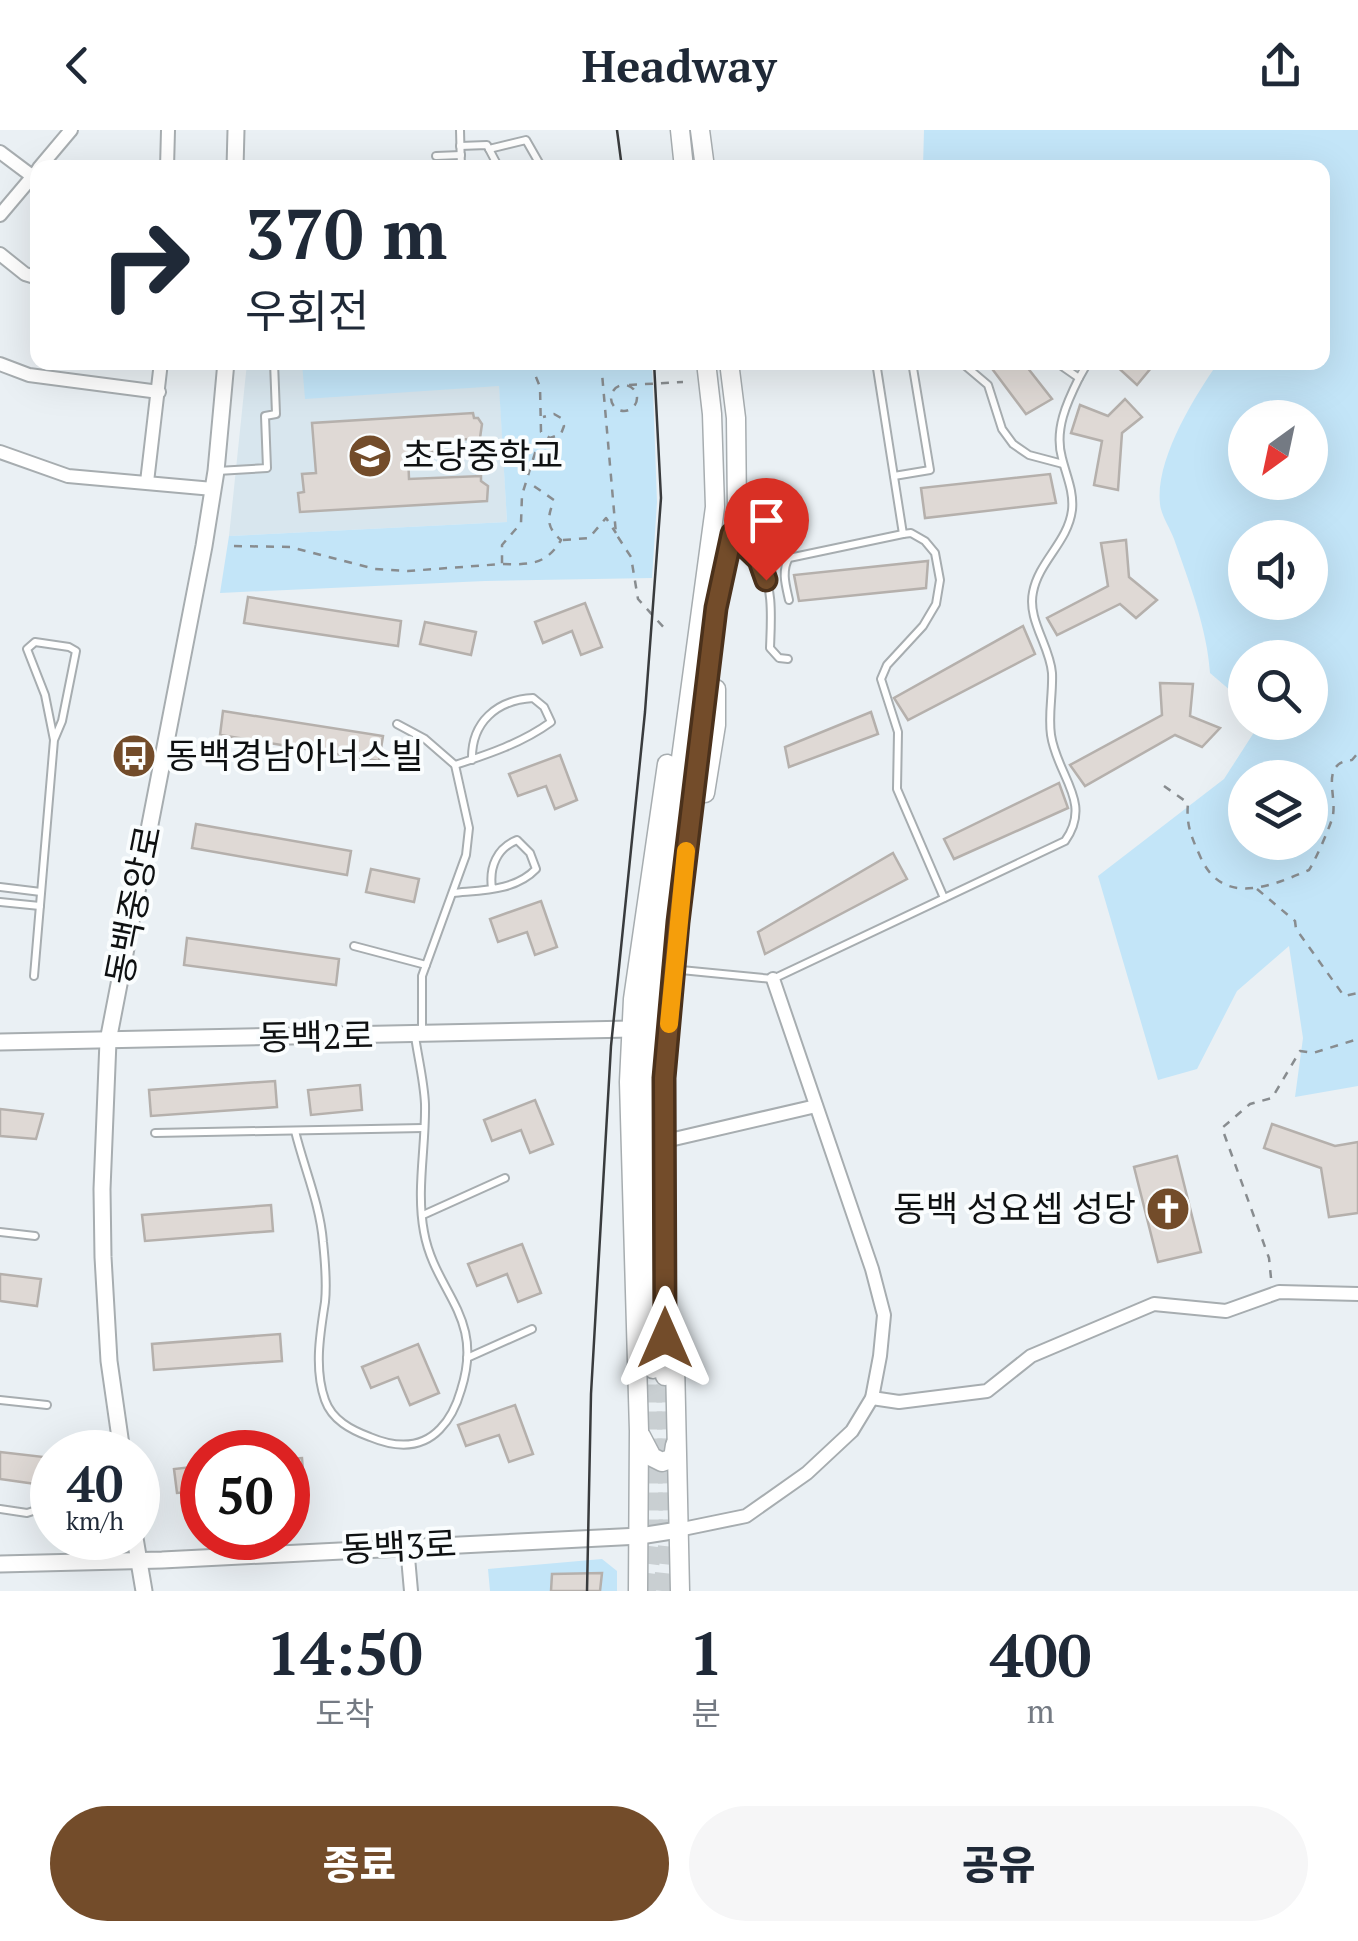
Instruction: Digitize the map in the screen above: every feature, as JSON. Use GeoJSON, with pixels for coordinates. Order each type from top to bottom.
{"type":"FeatureCollection","features":[{"type":"Feature","properties":{"kind":"main road"},"geometry":{"type":"LineString","coordinates":[[680,130],[683,160]]}},
{"type":"Feature","properties":{"kind":"main road"},"geometry":{"type":"LineString","coordinates":[[700,130],[704,160]]}},
{"type":"Feature","properties":{"kind":"main road"},"geometry":{"type":"LineString","coordinates":[[659,1372],[644,1076],[653,965],[707,612],[715,507],[707,370]]}},
{"type":"Feature","properties":{"kind":"main road"},"geometry":{"type":"LineString","coordinates":[[638,1591],[629,1082],[632,1030],[644,918],[678,693],[732,534],[736,511],[736,418],[730,370]]}},
{"type":"Feature","properties":{"kind":"main road"},"geometry":{"type":"LineString","coordinates":[[680,1591],[672,1252],[676,1029],[685,916],[716,725],[707,612]]}},
{"type":"Feature","properties":{"kind":"main road"},"geometry":{"type":"LineString","coordinates":[[638,1431],[652,1457],[662,1462],[673,1458],[676,1441]]}},
{"type":"Feature","properties":{"kind":"street"},"geometry":{"type":"LineString","coordinates":[[47,160],[71,130]]}},
{"type":"Feature","properties":{"kind":"street"},"geometry":{"type":"LineString","coordinates":[[167,160],[168,130]]}},
{"type":"Feature","properties":{"kind":"street"},"geometry":{"type":"LineString","coordinates":[[236,130],[236,160]]}},
{"type":"Feature","properties":{"kind":"street"},"geometry":{"type":"LineString","coordinates":[[0,152],[30,169]]}},
{"type":"Feature","properties":{"kind":"street"},"geometry":{"type":"LineString","coordinates":[[0,215],[30,181]]}},
{"type":"Feature","properties":{"kind":"street"},"geometry":{"type":"LineString","coordinates":[[0,254],[30,276]]}},
{"type":"Feature","properties":{"kind":"street"},"geometry":{"type":"LineString","coordinates":[[0,364],[29,375],[160,392]]}},
{"type":"Feature","properties":{"kind":"street"},"geometry":{"type":"LineString","coordinates":[[148,482],[161,370]]}},
{"type":"Feature","properties":{"kind":"street","name":"동백중앙로"},"geometry":{"type":"LineString","coordinates":[[119,1430],[109,1361],[102,1258],[108,1041],[216,471],[225,370]]}},
{"type":"Feature","properties":{"kind":"street"},"geometry":{"type":"LineString","coordinates":[[0,452],[68,476],[213,488]]}},
{"type":"Feature","properties":{"kind":"street"},"geometry":{"type":"LineString","coordinates":[[678,1530],[746,1516],[807,1473],[852,1431],[872,1398],[884,1315],[872,1268],[773,979]]}},
{"type":"Feature","properties":{"kind":"street","name":"동백2로"},"geometry":{"type":"LineString","coordinates":[[0,1042],[632,1030]]}},
{"type":"Feature","properties":{"kind":"street"},"geometry":{"type":"LineString","coordinates":[[674,1139],[816,1106]]}},
{"type":"Feature","properties":{"kind":"street"},"geometry":{"type":"LineString","coordinates":[[872,1398],[900,1402],[988,1391],[1031,1356],[1154,1304],[1226,1311],[1279,1292],[1358,1294]]}},
{"type":"Feature","properties":{"kind":"street","name":"동백3로"},"geometry":{"type":"LineString","coordinates":[[0,1564],[138,1562],[640,1536],[678,1530]]}},
{"type":"Feature","properties":{"kind":"street"},"geometry":{"type":"LineString","coordinates":[[406,1546],[411,1591]]}},
{"type":"Feature","properties":{"kind":"street"},"geometry":{"type":"LineString","coordinates":[[138,1562],[144,1591]]}},
{"type":"Feature","properties":{"kind":"lane"},"geometry":{"type":"LineString","coordinates":[[460,130],[461,160]]}},
{"type":"Feature","properties":{"kind":"lane"},"geometry":{"type":"LineString","coordinates":[[489,149],[526,140],[537,160]]}},
{"type":"Feature","properties":{"kind":"lane"},"geometry":{"type":"LineString","coordinates":[[436,156],[488,145],[495,160]]}},
{"type":"Feature","properties":{"kind":"lane"},"geometry":{"type":"LineString","coordinates":[[216,471],[268,468],[265,416],[276,414],[274,370]]}},
{"type":"Feature","properties":{"kind":"lane"},"geometry":{"type":"LineString","coordinates":[[877,370],[903,534]]}},
{"type":"Feature","properties":{"kind":"lane"},"geometry":{"type":"LineString","coordinates":[[894,476],[930,470],[913,370]]}},
{"type":"Feature","properties":{"kind":"lane"},"geometry":{"type":"LineString","coordinates":[[971,370],[988,384],[1002,429],[1013,444],[1029,455],[1064,464]]}},
{"type":"Feature","properties":{"kind":"lane"},"geometry":{"type":"LineString","coordinates":[[1068,370],[1079,378]]}},
{"type":"Feature","properties":{"kind":"lane"},"geometry":{"type":"LineString","coordinates":[[681,970],[773,979],[1065,841],[1077,822],[1071,790],[1055,756],[1050,732],[1052,674],[1034,619],[1032,593],[1063,541],[1072,510],[1060,426],[1084,370]]}},
{"type":"Feature","properties":{"kind":"lane"},"geometry":{"type":"LineString","coordinates":[[789,600],[784,580],[789,558],[911,533],[935,553],[940,580],[936,604],[924,626],[886,665],[881,680],[898,732],[898,789],[944,898]]}},
{"type":"Feature","properties":{"kind":"lane"},"geometry":{"type":"LineString","coordinates":[[732,534],[759,560],[772,613],[770,648],[779,658],[788,660]]}},
{"type":"Feature","properties":{"kind":"lane"},"geometry":{"type":"LineString","coordinates":[[34,976],[54,740],[62,721],[76,654],[69,647],[35,642],[27,649],[44,695],[54,740]]}},
{"type":"Feature","properties":{"kind":"lane"},"geometry":{"type":"LineString","coordinates":[[456,765],[472,760],[532,735],[551,722],[544,707],[533,698],[518,698],[492,710],[479,723],[472,760]]}},
{"type":"Feature","properties":{"kind":"lane"},"geometry":{"type":"LineString","coordinates":[[296,1131],[323,1238],[325,1299],[319,1342],[322,1394],[332,1414],[350,1429],[382,1442],[403,1445],[431,1438],[448,1420],[463,1386],[468,1358],[463,1322],[429,1251],[422,1215],[424,1102],[418,1035],[422,976],[466,855],[470,828],[456,765],[397,724]]}},
{"type":"Feature","properties":{"kind":"lane"},"geometry":{"type":"LineString","coordinates":[[452,893],[492,888],[526,880],[536,869],[530,853],[517,840],[505,844],[495,859],[490,877],[492,888]]}},
{"type":"Feature","properties":{"kind":"lane"},"geometry":{"type":"LineString","coordinates":[[0,888],[40,892]]}},
{"type":"Feature","properties":{"kind":"lane"},"geometry":{"type":"LineString","coordinates":[[0,902],[40,906]]}},
{"type":"Feature","properties":{"kind":"lane"},"geometry":{"type":"LineString","coordinates":[[354,946],[426,965]]}},
{"type":"Feature","properties":{"kind":"lane"},"geometry":{"type":"LineString","coordinates":[[155,1133],[422,1128]]}},
{"type":"Feature","properties":{"kind":"lane"},"geometry":{"type":"LineString","coordinates":[[422,1215],[505,1178]]}},
{"type":"Feature","properties":{"kind":"lane"},"geometry":{"type":"LineString","coordinates":[[0,1232],[35,1236]]}},
{"type":"Feature","properties":{"kind":"lane"},"geometry":{"type":"LineString","coordinates":[[468,1358],[532,1329]]}},
{"type":"Feature","properties":{"kind":"lane"},"geometry":{"type":"LineString","coordinates":[[0,1400],[47,1406]]}},
{"type":"Feature","properties":{"kind":"lane"},"geometry":{"type":"LineString","coordinates":[[0,1509],[30,1512]]}},
{"type":"Feature","properties":{"kind":"path"},"geometry":{"type":"LineString","coordinates":[[533,370],[540,387],[540,428],[546,437]]}},
{"type":"Feature","properties":{"kind":"path"},"geometry":{"type":"LineString","coordinates":[[602,370],[616,534]]}},
{"type":"Feature","properties":{"kind":"path"},"geometry":{"type":"LineString","coordinates":[[624,386],[634,390],[635,405],[625,411],[612,401],[613,392],[624,386],[683,382]]}},
{"type":"Feature","properties":{"kind":"path"},"geometry":{"type":"LineString","coordinates":[[606,406],[612,401]]}},
{"type":"Feature","properties":{"kind":"path"},"geometry":{"type":"LineString","coordinates":[[502,564],[502,545],[520,523],[534,453],[546,437],[558,436],[563,430],[563,422],[554,414],[542,417]]}},
{"type":"Feature","properties":{"kind":"path"},"geometry":{"type":"LineString","coordinates":[[526,482],[554,500],[547,520],[561,540],[575,542],[588,538],[606,518],[631,558],[638,599],[666,630]]}},
{"type":"Feature","properties":{"kind":"path"},"geometry":{"type":"LineString","coordinates":[[234,546],[290,548],[386,570],[540,562],[561,540]]}},
{"type":"Feature","properties":{"kind":"path"},"geometry":{"type":"LineString","coordinates":[[1164,786],[1188,803],[1186,823],[1208,874],[1224,886],[1238,890],[1256,888],[1309,870],[1332,821],[1333,769],[1358,753]]}},
{"type":"Feature","properties":{"kind":"path"},"geometry":{"type":"LineString","coordinates":[[1256,888],[1294,921],[1296,930],[1344,996],[1358,993]]}},
{"type":"Feature","properties":{"kind":"path"},"geometry":{"type":"LineString","coordinates":[[1272,1294],[1269,1258],[1222,1128],[1250,1104],[1272,1098],[1300,1051],[1321,1052],[1358,1039]]}},
{"type":"Feature","properties":{"kind":"shaded area"},"geometry":{"type":"Polygon","coordinates":[[[924,130],[1358,130],[1358,1086],[1295,1097],[1303,1038],[1289,946],[1237,991],[1197,1069],[1158,1080],[1098,876],[1228,773],[1228,860],[1328,860],[1328,760],[1236,760],[1249,740],[1328,740],[1328,640],[1228,640],[1228,688],[1210,673],[1196,605],[1161,508],[1164,468],[1178,430],[1213,370],[1330,370],[1330,160],[923,160],[924,130]]]}},
{"type":"Feature","properties":{"kind":"shaded area","name":"초당중학교"},"geometry":{"type":"Polygon","coordinates":[[[246,370],[498,370],[507,522],[229,536],[246,370]]]}},
{"type":"Feature","properties":{"kind":"shaded area"},"geometry":{"type":"Polygon","coordinates":[[[303,370],[652,370],[657,502],[652,578],[220,593],[229,536],[507,522],[499,386],[305,399],[303,370]]]}},
{"type":"Feature","properties":{"kind":"shaded area"},"geometry":{"type":"Polygon","coordinates":[[[602,1559],[617,1571],[617,1591],[490,1591],[488,1569],[602,1559]]]}},
{"type":"Feature","properties":{"kind":"building"},"geometry":{"type":"Polygon","coordinates":[[[993,370],[1029,370],[1052,399],[1026,414],[993,370]]]}},
{"type":"Feature","properties":{"kind":"building"},"geometry":{"type":"Polygon","coordinates":[[[1121,370],[1149,370],[1137,385],[1121,370]]]}},
{"type":"Feature","properties":{"kind":"building"},"geometry":{"type":"Polygon","coordinates":[[[1125,399],[1142,417],[1122,433],[1118,490],[1094,485],[1102,441],[1071,433],[1080,405],[1108,416],[1125,399]]]}},
{"type":"Feature","properties":{"kind":"building"},"geometry":{"type":"Polygon","coordinates":[[[473,413],[482,424],[480,438],[436,442],[436,452],[408,453],[409,479],[481,476],[488,486],[487,501],[300,512],[302,474],[316,473],[312,423],[473,413]]]}},
{"type":"Feature","properties":{"kind":"building"},"geometry":{"type":"Polygon","coordinates":[[[1050,474],[1056,503],[925,518],[921,488],[1050,474]]]}},
{"type":"Feature","properties":{"kind":"building"},"geometry":{"type":"Polygon","coordinates":[[[1126,540],[1129,577],[1157,600],[1136,618],[1120,604],[1057,635],[1047,618],[1108,586],[1101,543],[1126,540]]]}},
{"type":"Feature","properties":{"kind":"building"},"geometry":{"type":"Polygon","coordinates":[[[928,561],[926,588],[799,601],[794,575],[928,561]]]}},
{"type":"Feature","properties":{"kind":"building"},"geometry":{"type":"Polygon","coordinates":[[[248,597],[401,621],[398,646],[244,623],[248,597]]]}},
{"type":"Feature","properties":{"kind":"building"},"geometry":{"type":"Polygon","coordinates":[[[585,603],[602,647],[581,655],[572,631],[543,643],[535,622],[585,603]]]}},
{"type":"Feature","properties":{"kind":"building"},"geometry":{"type":"Polygon","coordinates":[[[425,622],[476,632],[471,655],[420,644],[425,622]]]}},
{"type":"Feature","properties":{"kind":"building"},"geometry":{"type":"Polygon","coordinates":[[[1023,626],[1035,654],[908,720],[894,698],[1023,626]]]}},
{"type":"Feature","properties":{"kind":"building"},"geometry":{"type":"Polygon","coordinates":[[[1160,683],[1193,684],[1190,716],[1220,728],[1202,747],[1175,735],[1085,786],[1070,765],[1162,715],[1160,683]]]}},
{"type":"Feature","properties":{"kind":"building"},"geometry":{"type":"Polygon","coordinates":[[[223,711],[383,736],[379,761],[220,735],[223,711]]]}},
{"type":"Feature","properties":{"kind":"building"},"geometry":{"type":"Polygon","coordinates":[[[871,712],[878,734],[789,767],[785,747],[871,712]]]}},
{"type":"Feature","properties":{"kind":"building"},"geometry":{"type":"Polygon","coordinates":[[[560,755],[577,800],[555,809],[546,786],[518,796],[509,774],[560,755]]]}},
{"type":"Feature","properties":{"kind":"building"},"geometry":{"type":"Polygon","coordinates":[[[1059,783],[1068,808],[954,859],[944,839],[1059,783]]]}},
{"type":"Feature","properties":{"kind":"building"},"geometry":{"type":"Polygon","coordinates":[[[196,824],[351,851],[347,875],[192,848],[196,824]]]}},
{"type":"Feature","properties":{"kind":"building"},"geometry":{"type":"Polygon","coordinates":[[[893,853],[907,879],[765,954],[758,932],[893,853]]]}},
{"type":"Feature","properties":{"kind":"building"},"geometry":{"type":"Polygon","coordinates":[[[371,869],[419,879],[414,902],[366,892],[371,869]]]}},
{"type":"Feature","properties":{"kind":"building"},"geometry":{"type":"Polygon","coordinates":[[[541,901],[557,947],[535,955],[527,932],[498,942],[490,919],[541,901]]]}},
{"type":"Feature","properties":{"kind":"building"},"geometry":{"type":"Polygon","coordinates":[[[187,938],[339,959],[336,985],[184,965],[187,938]]]}},
{"type":"Feature","properties":{"kind":"building"},"geometry":{"type":"Polygon","coordinates":[[[275,1081],[277,1107],[151,1116],[149,1090],[275,1081]]]}},
{"type":"Feature","properties":{"kind":"building"},"geometry":{"type":"Polygon","coordinates":[[[360,1085],[362,1110],[311,1115],[308,1090],[360,1085]]]}},
{"type":"Feature","properties":{"kind":"building"},"geometry":{"type":"Polygon","coordinates":[[[535,1100],[553,1144],[530,1153],[521,1130],[492,1141],[484,1120],[535,1100]]]}},
{"type":"Feature","properties":{"kind":"building"},"geometry":{"type":"Polygon","coordinates":[[[0,1109],[43,1114],[36,1139],[0,1136],[0,1109]]]}},
{"type":"Feature","properties":{"kind":"building"},"geometry":{"type":"Polygon","coordinates":[[[1272,1124],[1335,1146],[1358,1142],[1358,1213],[1329,1217],[1321,1168],[1264,1148],[1272,1124]]]}},
{"type":"Feature","properties":{"kind":"building","name":"동백 성요셉 성당"},"geometry":{"type":"Polygon","coordinates":[[[1177,1156],[1201,1252],[1158,1262],[1134,1167],[1177,1156]]]}},
{"type":"Feature","properties":{"kind":"building"},"geometry":{"type":"Polygon","coordinates":[[[271,1205],[273,1231],[145,1241],[142,1215],[271,1205]]]}},
{"type":"Feature","properties":{"kind":"building"},"geometry":{"type":"Polygon","coordinates":[[[522,1244],[541,1293],[518,1302],[507,1274],[477,1286],[468,1264],[522,1244]]]}},
{"type":"Feature","properties":{"kind":"building"},"geometry":{"type":"Polygon","coordinates":[[[0,1274],[41,1279],[37,1306],[0,1301],[0,1274]]]}},
{"type":"Feature","properties":{"kind":"building"},"geometry":{"type":"Polygon","coordinates":[[[280,1334],[282,1361],[154,1370],[152,1344],[280,1334]]]}},
{"type":"Feature","properties":{"kind":"building"},"geometry":{"type":"Polygon","coordinates":[[[418,1344],[439,1393],[410,1405],[398,1377],[371,1388],[362,1367],[418,1344]]]}},
{"type":"Feature","properties":{"kind":"building"},"geometry":{"type":"Polygon","coordinates":[[[515,1405],[533,1454],[509,1462],[499,1435],[466,1446],[458,1425],[515,1405]]]}},
{"type":"Feature","properties":{"kind":"building"},"geometry":{"type":"Polygon","coordinates":[[[0,1452],[30,1455],[30,1483],[0,1479],[0,1452]]]}},
{"type":"Feature","properties":{"kind":"building"},"geometry":{"type":"Polygon","coordinates":[[[180,1468],[180,1493],[177,1493],[174,1469],[180,1468]]]}},
{"type":"Feature","properties":{"kind":"building"},"geometry":{"type":"Polygon","coordinates":[[[602,1573],[600,1591],[551,1591],[552,1574],[602,1573]]]}},
{"type":"Feature","properties":{"kind":"tunnel"},"geometry":{"type":"LineString","coordinates":[[647,1591],[654,1535],[653,1369]]}},
{"type":"Feature","properties":{"kind":"tunnel"},"geometry":{"type":"LineString","coordinates":[[662,1591],[668,1537],[665,1376]]}},
{"type":"Feature","properties":{"kind":"tram line"},"geometry":{"type":"LineString","coordinates":[[617,130],[621,160]]}},
{"type":"Feature","properties":{"kind":"tram line"},"geometry":{"type":"LineString","coordinates":[[587,1591],[591,1394],[611,1046],[645,712],[661,498],[654,370]]}},
{"type":"Feature","properties":{"kind":"slow traffic"},"geometry":{"type":"LineString","coordinates":[[669,1024],[686,851]]}},
{"type":"Feature","properties":{"kind":"place","name":"초당중학교"},"geometry":{"type":"Point","coordinates":[370,456]}},
{"type":"Feature","properties":{"kind":"place","name":"동백경남아너스빌"},"geometry":{"type":"Point","coordinates":[134,756]}},
{"type":"Feature","properties":{"kind":"place","name":"동백 성요셉 성당"},"geometry":{"type":"Point","coordinates":[1168,1209]}},
{"type":"Feature","properties":{"kind":"route"},"geometry":{"type":"LineString","coordinates":[[665,1338],[664,1078],[678,922],[716,608],[732,534],[759,560],[766,580]]}}]}
